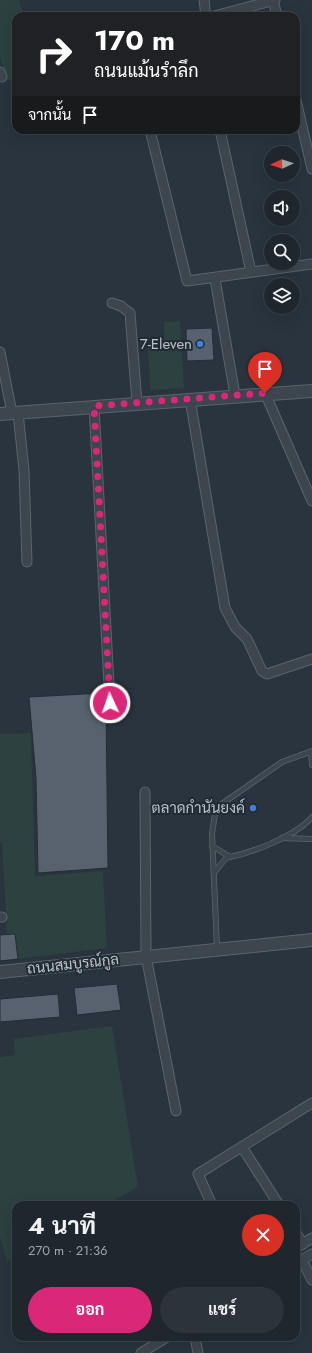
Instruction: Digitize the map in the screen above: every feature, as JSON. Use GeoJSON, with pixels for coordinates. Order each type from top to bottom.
{"type":"FeatureCollection","features":[{"type":"Feature","properties":{"kind":"street"},"geometry":{"type":"LineString","coordinates":[[204,0],[206,12]]}},
{"type":"Feature","properties":{"kind":"street"},"geometry":{"type":"LineString","coordinates":[[229,12],[274,0],[276,12]]}},
{"type":"Feature","properties":{"kind":"street"},"geometry":{"type":"LineString","coordinates":[[300,117],[312,169]]}},
{"type":"Feature","properties":{"kind":"street"},"geometry":{"type":"LineString","coordinates":[[151,134],[187,281],[215,279],[251,272],[312,264]]}},
{"type":"Feature","properties":{"kind":"street"},"geometry":{"type":"LineString","coordinates":[[221,134],[251,272]]}},
{"type":"Feature","properties":{"kind":"street"},"geometry":{"type":"LineString","coordinates":[[215,279],[235,395]]}},
{"type":"Feature","properties":{"kind":"street"},"geometry":{"type":"LineString","coordinates":[[112,303],[121,306],[130,313],[137,403]]}},
{"type":"Feature","properties":{"kind":"street"},"geometry":{"type":"LineString","coordinates":[[0,352],[10,414],[24,470],[27,562]]}},
{"type":"Feature","properties":{"kind":"street"},"geometry":{"type":"LineString","coordinates":[[10,414],[235,395],[312,391]]}},
{"type":"Feature","properties":{"kind":"street"},"geometry":{"type":"LineString","coordinates":[[265,393],[312,501]]}},
{"type":"Feature","properties":{"kind":"street"},"geometry":{"type":"LineString","coordinates":[[190,399],[225,608],[229,618],[247,639],[262,672],[267,674],[312,659]]}},
{"type":"Feature","properties":{"kind":"street"},"geometry":{"type":"LineString","coordinates":[[94,406],[110,703]]}},
{"type":"Feature","properties":{"kind":"street"},"geometry":{"type":"LineString","coordinates":[[145,792],[146,956],[176,1111]]}},
{"type":"Feature","properties":{"kind":"street","name":"ถนนสมบูรณ์กูล"},"geometry":{"type":"LineString","coordinates":[[0,972],[217,949],[311,943]]}},
{"type":"Feature","properties":{"kind":"street"},"geometry":{"type":"LineString","coordinates":[[210,1201],[198,1174],[312,1103]]}},
{"type":"Feature","properties":{"kind":"street"},"geometry":{"type":"LineString","coordinates":[[242,1147],[276,1201]]}},
{"type":"Feature","properties":{"kind":"street"},"geometry":{"type":"LineString","coordinates":[[300,1245],[312,1238]]}},
{"type":"Feature","properties":{"kind":"street"},"geometry":{"type":"LineString","coordinates":[[300,1261],[312,1254]]}},
{"type":"Feature","properties":{"kind":"street"},"geometry":{"type":"LineString","coordinates":[[300,1263],[312,1280]]}},
{"type":"Feature","properties":{"kind":"street"},"geometry":{"type":"LineString","coordinates":[[141,1353],[160,1341]]}},
{"type":"Feature","properties":{"kind":"street"},"geometry":{"type":"LineString","coordinates":[[196,1341],[198,1353]]}},
{"type":"Feature","properties":{"kind":"lane"},"geometry":{"type":"LineString","coordinates":[[217,949],[212,846],[212,833],[216,808],[282,762],[311,751],[312,765]]}},
{"type":"Feature","properties":{"kind":"lane"},"geometry":{"type":"LineString","coordinates":[[214,873],[226,858],[245,854],[282,838],[307,823],[312,817]]}},
{"type":"Feature","properties":{"kind":"lane"},"geometry":{"type":"LineString","coordinates":[[282,838],[312,839]]}},
{"type":"Feature","properties":{"kind":"lane"},"geometry":{"type":"LineString","coordinates":[[212,846],[230,857]]}},
{"type":"Feature","properties":{"kind":"green space"},"geometry":{"type":"Polygon","coordinates":[[[0,0],[19,0],[23,12],[12,12],[12,80],[8,80],[0,58],[0,0]]]}},
{"type":"Feature","properties":{"kind":"green space"},"geometry":{"type":"Polygon","coordinates":[[[180,321],[184,388],[150,390],[148,346],[165,345],[164,322],[180,321]]]}},
{"type":"Feature","properties":{"kind":"green space"},"geometry":{"type":"Polygon","coordinates":[[[31,733],[35,876],[103,871],[107,948],[18,959],[15,934],[7,935],[2,843],[0,843],[0,734],[31,733]]]}},
{"type":"Feature","properties":{"kind":"green space"},"geometry":{"type":"Polygon","coordinates":[[[112,1026],[138,1187],[113,1201],[12,1201],[12,1258],[7,1261],[0,1237],[0,1057],[15,1055],[13,1039],[112,1026]]]}},
{"type":"Feature","properties":{"kind":"building","name":"7-Eleven"},"geometry":{"type":"Polygon","coordinates":[[[212,328],[214,360],[187,361],[186,329],[212,328]]]}},
{"type":"Feature","properties":{"kind":"building"},"geometry":{"type":"Polygon","coordinates":[[[103,693],[106,708],[108,868],[38,873],[36,778],[29,697],[103,693]]]}},
{"type":"Feature","properties":{"kind":"building"},"geometry":{"type":"Polygon","coordinates":[[[15,934],[18,959],[0,961],[0,935],[15,934]]]}},
{"type":"Feature","properties":{"kind":"building"},"geometry":{"type":"Polygon","coordinates":[[[117,984],[121,1010],[77,1015],[74,988],[117,984]]]}},
{"type":"Feature","properties":{"kind":"building"},"geometry":{"type":"Polygon","coordinates":[[[58,994],[60,1017],[0,1022],[0,999],[58,994]]]}},
{"type":"Feature","properties":{"kind":"place","name":"7-Eleven"},"geometry":{"type":"Point","coordinates":[200,344]}},
{"type":"Feature","properties":{"kind":"place","name":"ตลาดกำนันยงค์"},"geometry":{"type":"Point","coordinates":[253,808]}},
{"type":"Feature","properties":{"kind":"route"},"geometry":{"type":"LineString","coordinates":[[110,703],[94,406],[265,393]]}}]}
